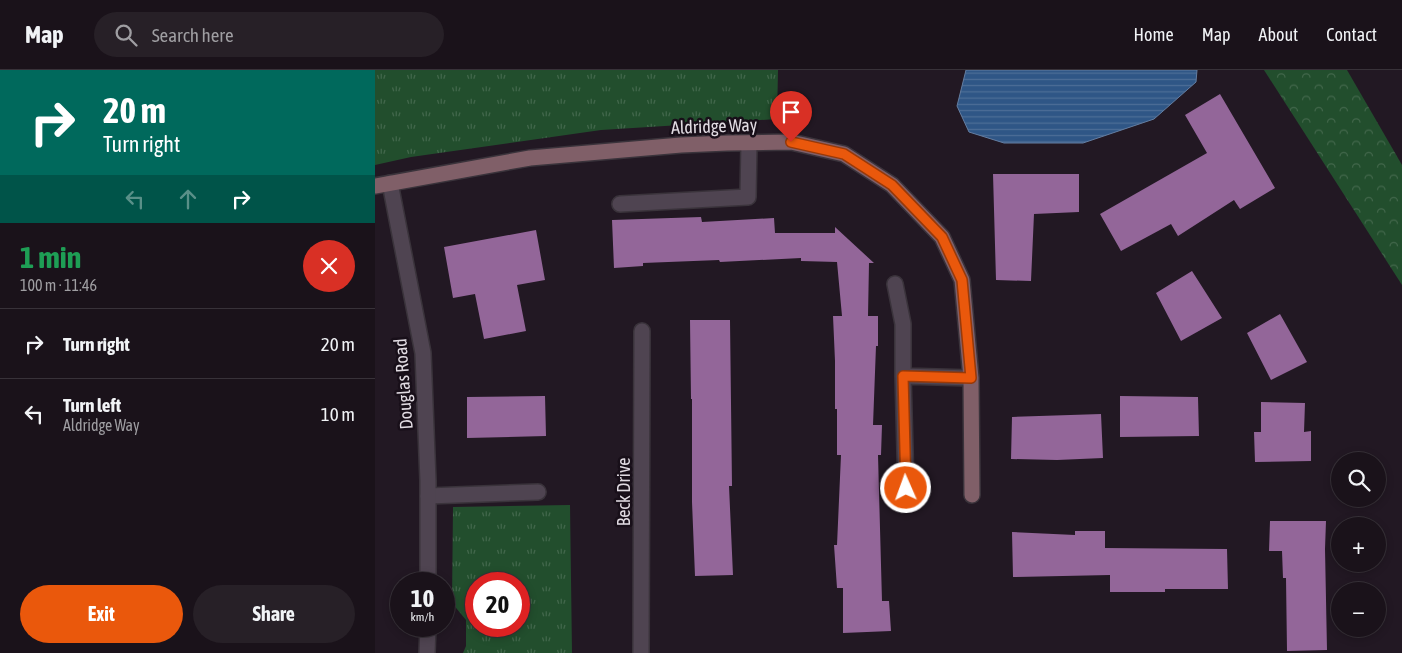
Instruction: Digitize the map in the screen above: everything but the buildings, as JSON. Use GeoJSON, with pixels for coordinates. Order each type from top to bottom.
{"type":"FeatureCollection","features":[{"type":"Feature","properties":{"kind":"street","name":"Aldridge Way"},"geometry":{"type":"LineString","coordinates":[[382,185],[530,158],[681,145],[727,142],[791,142],[844,154],[892,185],[942,237],[962,280],[971,378],[972,495]]}},
{"type":"Feature","properties":{"kind":"street"},"geometry":{"type":"LineString","coordinates":[[620,204],[748,197],[749,143]]}},
{"type":"Feature","properties":{"kind":"street","name":"Douglas Road"},"geometry":{"type":"LineString","coordinates":[[382,185],[423,353],[428,496],[428,572]]}},
{"type":"Feature","properties":{"kind":"street"},"geometry":{"type":"LineString","coordinates":[[895,284],[903,324],[906,488]]}},
{"type":"Feature","properties":{"kind":"street","name":"Beck Drive"},"geometry":{"type":"LineString","coordinates":[[641,653],[642,331]]}},
{"type":"Feature","properties":{"kind":"street"},"geometry":{"type":"LineString","coordinates":[[903,376],[971,378]]}},
{"type":"Feature","properties":{"kind":"street"},"geometry":{"type":"LineString","coordinates":[[428,496],[537,492]]}},
{"type":"Feature","properties":{"kind":"street"},"geometry":{"type":"LineString","coordinates":[[427,653],[428,637]]}},
{"type":"Feature","properties":{"kind":"green space"},"geometry":{"type":"Polygon","coordinates":[[[375,70],[778,70],[777,119],[601,130],[411,157],[375,165],[375,70]]]}},
{"type":"Feature","properties":{"kind":"green space"},"geometry":{"type":"Polygon","coordinates":[[[1264,70],[1347,70],[1402,165],[1402,285],[1264,70]]]}},
{"type":"Feature","properties":{"kind":"green space"},"geometry":{"type":"Polygon","coordinates":[[[570,505],[572,653],[463,653],[466,646],[466,637],[530,637],[530,572],[465,572],[465,619],[455,607],[455,572],[452,572],[453,507],[570,505]]]}},
{"type":"Feature","properties":{"kind":"water"},"geometry":{"type":"Polygon","coordinates":[[[966,70],[1197,70],[1196,82],[1154,119],[1083,143],[1004,143],[969,132],[957,106],[966,70]]]}},
{"type":"Feature","properties":{"kind":"route"},"geometry":{"type":"LineString","coordinates":[[791,142],[844,154],[892,185],[942,237],[962,280],[971,378],[903,376],[906,488]]}}]}
